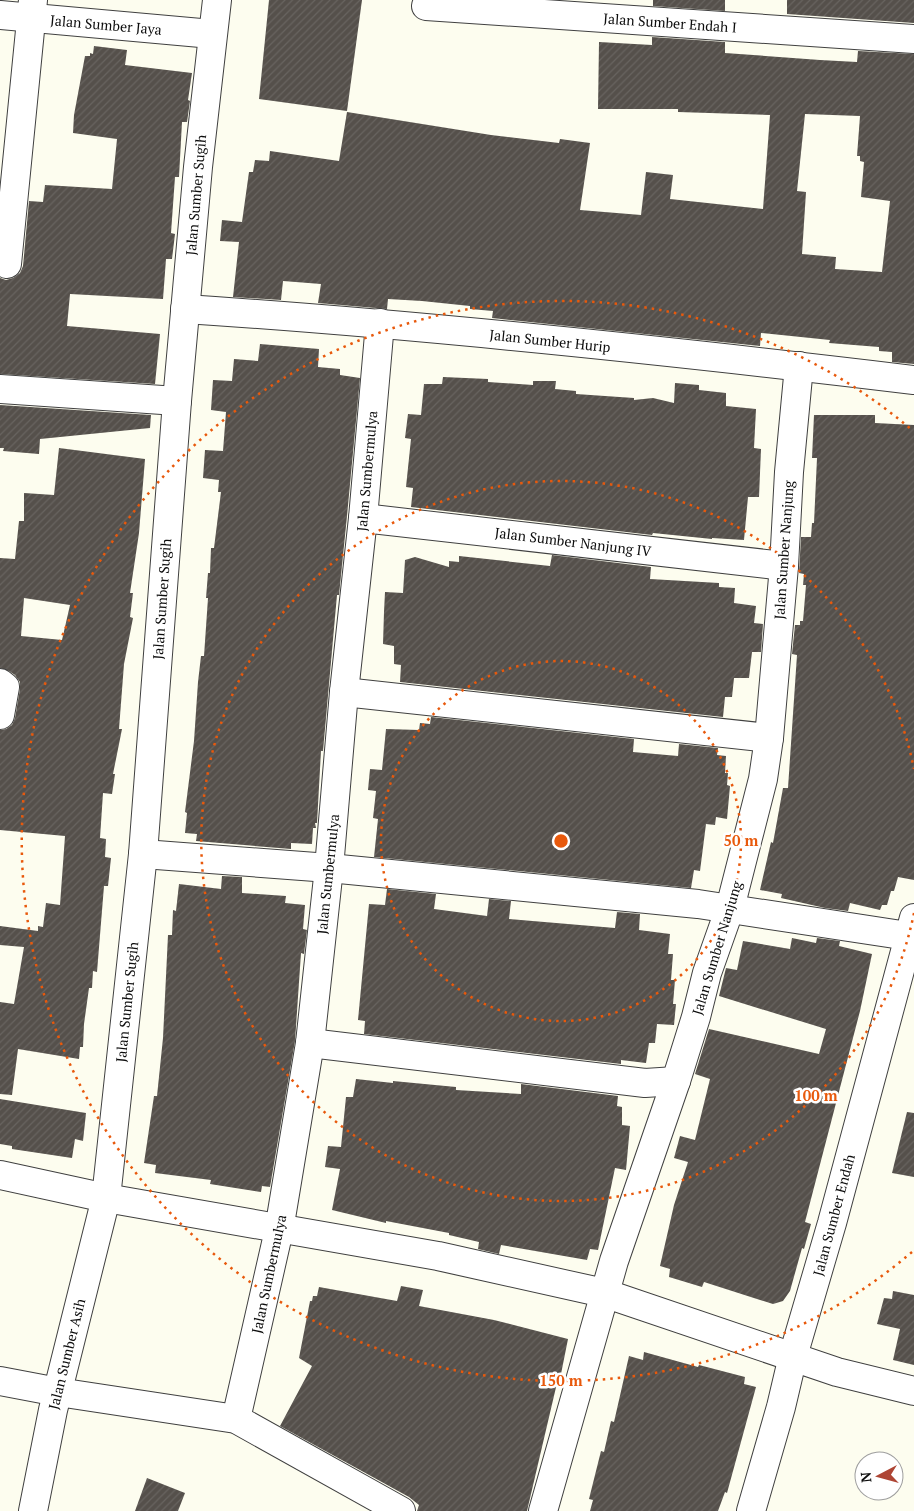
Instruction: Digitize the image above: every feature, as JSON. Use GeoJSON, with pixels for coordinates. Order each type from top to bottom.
{"type":"FeatureCollection","features":[{"type":"Feature","properties":{"kind":"street","name":"Jalan Sumber Sugih"},"geometry":{"type":"LineString","coordinates":[[106,1198],[143,854],[185,309],[198,167],[217,0]]}},
{"type":"Feature","properties":{"kind":"street","name":"Jalan Sumber Endah I"},"geometry":{"type":"LineString","coordinates":[[426,6],[914,39]]}},
{"type":"Feature","properties":{"kind":"street","name":"Jalan Sumber Jaya"},"geometry":{"type":"LineString","coordinates":[[0,15],[32,9],[212,34]]}},
{"type":"Feature","properties":{"kind":"street"},"geometry":{"type":"LineString","coordinates":[[7,264],[32,9]]}},
{"type":"Feature","properties":{"kind":"street","name":"Jalan Sumber Hurip"},"geometry":{"type":"LineString","coordinates":[[185,309],[380,323],[799,366],[914,380]]}},
{"type":"Feature","properties":{"kind":"street","name":"Jalan Sumbermulya"},"geometry":{"type":"LineString","coordinates":[[236,1419],[279,1230],[310,1043],[329,868],[380,323]]}},
{"type":"Feature","properties":{"kind":"street","name":"Jalan Sumber Nanjung"},"geometry":{"type":"LineString","coordinates":[[542,1511],[604,1293],[676,1081],[707,974],[730,908],[763,779],[769,738],[784,566],[799,366]]}},
{"type":"Feature","properties":{"kind":"street"},"geometry":{"type":"LineString","coordinates":[[0,389],[177,402]]}},
{"type":"Feature","properties":{"kind":"street","name":"Jalan Sumber Nanjung IV"},"geometry":{"type":"LineString","coordinates":[[363,518],[784,566]]}},
{"type":"Feature","properties":{"kind":"street"},"geometry":{"type":"LineString","coordinates":[[0,682],[5,688],[5,692],[0,715]]}},
{"type":"Feature","properties":{"kind":"street"},"geometry":{"type":"LineString","coordinates":[[344,692],[769,738]]}},
{"type":"Feature","properties":{"kind":"street"},"geometry":{"type":"LineString","coordinates":[[143,854],[329,868],[911,927]]}},
{"type":"Feature","properties":{"kind":"street","name":"Jalan Sumber Endah"},"geometry":{"type":"LineString","coordinates":[[751,1511],[781,1407],[793,1356],[832,1223],[911,927]]}},
{"type":"Feature","properties":{"kind":"street"},"geometry":{"type":"LineString","coordinates":[[310,1043],[645,1083],[676,1081]]}},
{"type":"Feature","properties":{"kind":"street"},"geometry":{"type":"LineString","coordinates":[[0,1175],[106,1198],[279,1230],[438,1256],[604,1293],[837,1372],[914,1391]]}},
{"type":"Feature","properties":{"kind":"street","name":"Jalan Sumber Asih"},"geometry":{"type":"LineString","coordinates":[[33,1511],[58,1392],[106,1198]]}},
{"type":"Feature","properties":{"kind":"street"},"geometry":{"type":"LineString","coordinates":[[0,1380],[58,1392],[236,1419],[401,1511]]}},
{"type":"Feature","properties":{"kind":"building"},"geometry":{"type":"Polygon","coordinates":[[[269,0],[362,0],[347,111],[259,99],[269,0]]]}},
{"type":"Feature","properties":{"kind":"building"},"geometry":{"type":"Polygon","coordinates":[[[653,0],[725,0],[725,11],[653,6],[653,0]]]}},
{"type":"Feature","properties":{"kind":"building"},"geometry":{"type":"Polygon","coordinates":[[[787,0],[914,0],[914,23],[787,14],[787,0]]]}},
{"type":"Feature","properties":{"kind":"building"},"geometry":{"type":"Polygon","coordinates":[[[652,37],[725,42],[725,53],[857,62],[858,51],[914,54],[914,364],[892,362],[892,352],[879,351],[879,347],[829,343],[830,340],[761,333],[760,346],[492,318],[493,311],[470,309],[470,306],[422,301],[388,299],[387,309],[318,303],[321,284],[283,281],[281,300],[233,297],[239,242],[220,241],[222,220],[242,222],[249,172],[253,172],[255,160],[269,161],[270,151],[339,161],[347,112],[491,135],[559,143],[560,139],[590,143],[580,210],[641,215],[646,172],[673,175],[670,199],[763,209],[770,115],[678,112],[678,109],[598,109],[599,42],[652,45],[652,37]],[[805,114],[797,191],[806,192],[802,254],[836,257],[835,269],[882,272],[890,201],[861,197],[864,162],[860,161],[860,156],[857,156],[860,116],[805,114]]]}},
{"type":"Feature","properties":{"kind":"building"},"geometry":{"type":"Polygon","coordinates":[[[94,46],[127,50],[125,65],[192,73],[187,122],[182,122],[179,177],[175,177],[171,233],[175,234],[172,259],[166,259],[163,299],[70,294],[67,326],[160,334],[155,384],[0,374],[0,278],[6,280],[13,278],[20,273],[23,266],[29,201],[43,202],[45,185],[112,189],[117,139],[73,133],[74,115],[85,56],[90,56],[90,53],[93,54],[94,46]]]}},
{"type":"Feature","properties":{"kind":"building"},"geometry":{"type":"Polygon","coordinates":[[[260,344],[319,349],[318,367],[340,369],[340,375],[360,378],[323,751],[321,751],[317,823],[315,823],[316,828],[313,828],[312,844],[291,843],[291,849],[196,841],[197,834],[185,833],[187,813],[185,812],[194,741],[198,682],[201,656],[204,656],[208,573],[210,573],[211,548],[214,548],[221,492],[218,492],[219,480],[203,478],[205,450],[223,451],[226,412],[211,410],[213,380],[232,381],[234,359],[258,361],[260,344]]]}},
{"type":"Feature","properties":{"kind":"building"},"geometry":{"type":"Polygon","coordinates":[[[443,377],[488,379],[488,382],[533,385],[533,381],[556,381],[555,389],[576,391],[576,394],[634,398],[634,400],[653,398],[674,403],[675,383],[699,385],[699,390],[726,393],[726,406],[756,409],[754,448],[761,449],[759,497],[748,497],[744,540],[653,533],[652,535],[411,507],[413,488],[406,487],[411,439],[405,438],[408,414],[421,415],[424,384],[442,384],[443,377]]]}},
{"type":"Feature","properties":{"kind":"building"},"geometry":{"type":"Polygon","coordinates":[[[0,405],[151,415],[150,428],[40,439],[39,454],[3,451],[4,448],[0,448],[0,405]]]}},
{"type":"Feature","properties":{"kind":"building"},"geometry":{"type":"Polygon","coordinates":[[[814,415],[875,415],[875,423],[914,425],[914,880],[898,877],[887,905],[882,905],[880,910],[850,903],[848,911],[825,908],[781,898],[782,894],[760,890],[771,842],[773,843],[783,788],[788,788],[797,655],[792,654],[795,625],[800,625],[800,621],[803,621],[806,585],[803,585],[804,574],[799,573],[801,537],[811,537],[812,523],[814,523],[817,458],[812,458],[814,415]]]}},
{"type":"Feature","properties":{"kind":"building"},"geometry":{"type":"Polygon","coordinates":[[[59,448],[145,459],[139,533],[130,593],[133,593],[130,617],[133,618],[124,664],[119,729],[122,729],[113,774],[115,774],[112,794],[103,793],[100,838],[106,839],[105,857],[111,858],[108,886],[104,886],[97,972],[93,971],[92,988],[89,988],[83,1047],[80,1047],[79,1059],[18,1049],[12,1095],[0,1094],[0,1002],[14,1004],[24,947],[0,945],[0,926],[38,931],[38,926],[43,927],[46,903],[60,905],[65,836],[0,830],[0,730],[12,725],[15,718],[20,682],[15,675],[0,668],[0,558],[15,559],[19,521],[24,521],[24,493],[54,495],[59,448]],[[24,598],[21,636],[62,640],[70,605],[24,598]]]}},
{"type":"Feature","properties":{"kind":"building"},"geometry":{"type":"Polygon","coordinates":[[[552,555],[651,567],[650,579],[719,583],[719,587],[735,588],[734,603],[756,606],[754,623],[763,624],[761,652],[752,652],[749,678],[734,678],[732,697],[725,697],[723,717],[400,682],[401,665],[394,664],[394,646],[383,644],[384,612],[385,592],[403,593],[405,560],[415,557],[449,567],[449,561],[459,562],[459,556],[550,566],[552,555]]]}},
{"type":"Feature","properties":{"kind":"building"},"geometry":{"type":"Polygon","coordinates":[[[431,717],[634,739],[633,752],[678,756],[679,744],[718,748],[717,755],[726,756],[725,773],[728,773],[727,785],[730,786],[727,819],[716,817],[715,825],[706,824],[700,871],[694,870],[691,888],[374,857],[378,819],[373,818],[376,791],[368,790],[370,769],[382,770],[386,729],[419,730],[420,723],[430,724],[431,717]]]}},
{"type":"Feature","properties":{"kind":"building"},"geometry":{"type":"Polygon","coordinates":[[[222,876],[242,877],[242,893],[286,896],[285,903],[305,905],[303,929],[307,930],[304,954],[301,953],[295,1041],[270,1187],[262,1186],[261,1192],[210,1184],[211,1180],[155,1173],[156,1165],[144,1163],[154,1096],[157,1096],[163,1038],[168,935],[172,935],[173,910],[176,911],[179,884],[221,889],[222,876]]]}},
{"type":"Feature","properties":{"kind":"building"},"geometry":{"type":"Polygon","coordinates":[[[387,889],[436,894],[434,909],[487,916],[489,899],[511,901],[509,919],[615,928],[617,912],[640,914],[639,930],[670,934],[668,954],[673,954],[671,980],[675,980],[673,1004],[676,1004],[674,1025],[657,1024],[655,1043],[649,1043],[646,1063],[621,1060],[621,1064],[364,1034],[365,1021],[358,1020],[369,904],[385,905],[387,889]]]}},
{"type":"Feature","properties":{"kind":"building"},"geometry":{"type":"Polygon","coordinates":[[[792,938],[816,943],[817,938],[840,941],[839,946],[872,954],[860,1011],[805,1222],[811,1224],[804,1249],[802,1248],[790,1291],[783,1301],[773,1304],[704,1282],[702,1287],[669,1277],[670,1269],[660,1266],[674,1205],[688,1162],[674,1158],[680,1136],[695,1140],[710,1079],[695,1074],[709,1029],[819,1054],[826,1029],[719,996],[726,968],[737,970],[743,941],[790,949],[792,938]]]}},
{"type":"Feature","properties":{"kind":"building"},"geometry":{"type":"Polygon","coordinates":[[[356,1079],[456,1087],[456,1090],[521,1094],[521,1084],[618,1096],[617,1106],[622,1107],[622,1125],[630,1126],[626,1170],[615,1168],[598,1250],[590,1249],[587,1260],[501,1245],[499,1254],[478,1249],[479,1242],[449,1235],[449,1233],[386,1221],[386,1223],[332,1210],[340,1169],[325,1167],[328,1146],[341,1147],[346,1097],[353,1097],[356,1079]]]}},
{"type":"Feature","properties":{"kind":"building"},"geometry":{"type":"Polygon","coordinates":[[[0,1099],[86,1113],[83,1141],[75,1139],[72,1158],[12,1149],[12,1146],[0,1144],[0,1099]]]}},
{"type":"Feature","properties":{"kind":"building"},"geometry":{"type":"Polygon","coordinates":[[[907,1112],[914,1113],[914,1177],[892,1173],[907,1112]]]}},
{"type":"Feature","properties":{"kind":"building"},"geometry":{"type":"Polygon","coordinates":[[[401,1286],[423,1290],[419,1306],[494,1320],[568,1339],[559,1384],[557,1383],[527,1511],[417,1511],[419,1505],[409,1497],[280,1426],[312,1366],[299,1358],[310,1301],[312,1301],[313,1296],[317,1296],[319,1287],[397,1301],[401,1286]]]}},
{"type":"Feature","properties":{"kind":"building"},"geometry":{"type":"Polygon","coordinates":[[[893,1291],[914,1295],[914,1365],[893,1360],[900,1329],[877,1324],[884,1298],[892,1299],[893,1291]]]}},
{"type":"Feature","properties":{"kind":"building"},"geometry":{"type":"Polygon","coordinates":[[[644,1352],[698,1367],[699,1365],[745,1377],[744,1384],[756,1387],[727,1493],[725,1492],[718,1511],[590,1511],[593,1500],[589,1499],[601,1451],[604,1452],[611,1421],[614,1422],[629,1356],[643,1360],[644,1352]]]}},
{"type":"Feature","properties":{"kind":"building"},"geometry":{"type":"Polygon","coordinates":[[[147,1478],[185,1493],[178,1511],[135,1511],[147,1478]]]}}]}
